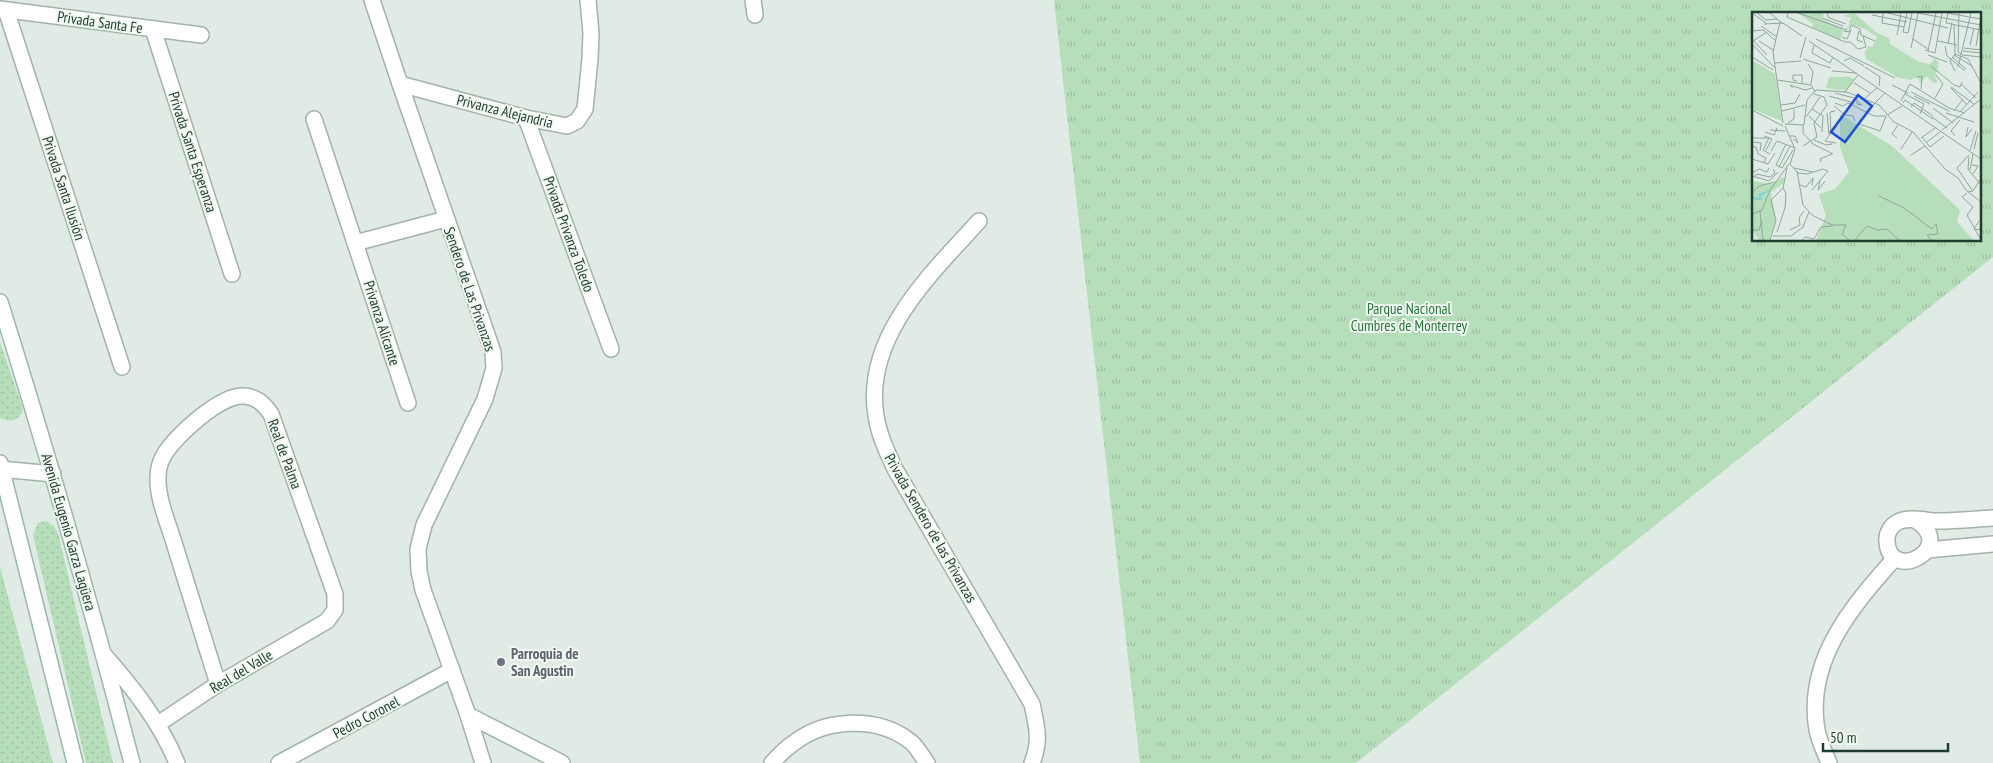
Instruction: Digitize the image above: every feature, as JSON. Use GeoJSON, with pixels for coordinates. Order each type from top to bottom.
{"type":"FeatureCollection","features":[{"type":"Feature","properties":{"kind":"street","name":"Sendero de Las Privanzas"},"geometry":{"type":"LineString","coordinates":[[372,0],[493,352],[494,368],[491,383],[477,417],[424,525],[418,549],[419,571],[423,590],[468,715],[483,763]]}},
{"type":"Feature","properties":{"kind":"street","name":"Privanza Alejandría"},"geometry":{"type":"LineString","coordinates":[[400,84],[526,118],[567,126],[577,121],[585,109],[591,42],[588,0]]}},
{"type":"Feature","properties":{"kind":"street","name":"Privada Santa Fe"},"geometry":{"type":"LineString","coordinates":[[3,9],[201,35]]}},
{"type":"Feature","properties":{"kind":"street","name":"Privada Santa Ilusión"},"geometry":{"type":"LineString","coordinates":[[3,9],[122,367]]}},
{"type":"Feature","properties":{"kind":"street","name":"Privada Santa Esperanza"},"geometry":{"type":"LineString","coordinates":[[154,30],[232,274]]}},
{"type":"Feature","properties":{"kind":"street","name":"Privada Privanza Toledo"},"geometry":{"type":"LineString","coordinates":[[526,118],[611,349]]}},
{"type":"Feature","properties":{"kind":"street","name":"Privanza Alicante"},"geometry":{"type":"LineString","coordinates":[[314,119],[408,403]]}},
{"type":"Feature","properties":{"kind":"street"},"geometry":{"type":"LineString","coordinates":[[355,243],[446,219]]}},
{"type":"Feature","properties":{"kind":"street","name":"Privada Sendero de las Privanzas"},"geometry":{"type":"LineString","coordinates":[[979,221],[932,274],[894,326],[886,341],[878,367],[874,391],[876,415],[882,442],[894,469],[1032,704],[1038,727],[1038,749],[1032,763]]}},
{"type":"Feature","properties":{"kind":"street","name":"Avenida Eugenio Garza Lagüera"},"geometry":{"type":"LineString","coordinates":[[0,302],[53,474],[132,763]]}},
{"type":"Feature","properties":{"kind":"street","name":"Real de Palma"},"geometry":{"type":"LineString","coordinates":[[218,684],[166,515],[158,478],[164,454],[173,443],[204,414],[231,398],[243,396],[255,398],[263,402],[271,414],[335,594],[335,610],[327,621]]}},
{"type":"Feature","properties":{"kind":"street"},"geometry":{"type":"LineString","coordinates":[[53,474],[1,467],[75,763]]}},
{"type":"Feature","properties":{"kind":"street"},"geometry":{"type":"LineString","coordinates":[[1915,520],[1928,532],[1927,550],[1921,557],[1913,561],[1895,558],[1889,550],[1887,540],[1889,530],[1896,523],[1905,519],[1940,521],[1993,518]]}},
{"type":"Feature","properties":{"kind":"street"},"geometry":{"type":"LineString","coordinates":[[1927,550],[1993,544]]}},
{"type":"Feature","properties":{"kind":"street"},"geometry":{"type":"LineString","coordinates":[[1829,763],[1817,731],[1815,705],[1815,696],[1822,666],[1839,627],[1864,593],[1895,558]]}},
{"type":"Feature","properties":{"kind":"street","name":"Real del Valle"},"geometry":{"type":"LineString","coordinates":[[158,724],[218,684],[327,621]]}},
{"type":"Feature","properties":{"kind":"street"},"geometry":{"type":"LineString","coordinates":[[104,656],[132,688],[158,724],[177,763]]}},
{"type":"Feature","properties":{"kind":"street","name":"Pedro Coronel"},"geometry":{"type":"LineString","coordinates":[[279,763],[452,670]]}},
{"type":"Feature","properties":{"kind":"street"},"geometry":{"type":"LineString","coordinates":[[468,715],[562,763]]}},
{"type":"Feature","properties":{"kind":"street"},"geometry":{"type":"LineString","coordinates":[[772,763],[796,741],[810,733],[830,726],[850,723],[870,724],[892,730],[912,742],[927,763]]}},
{"type":"Feature","properties":{"kind":"green space","name":"Parque Nacional Cumbres de Monterrey"},"geometry":{"type":"Polygon","coordinates":[[[1054,0],[1993,0],[1993,257],[1356,763],[1140,763],[1054,0]]]}},
{"type":"Feature","properties":{"kind":"green space"},"geometry":{"type":"Polygon","coordinates":[[[0,342],[23,409],[17,418],[11,421],[0,418],[0,342]]]}},
{"type":"Feature","properties":{"kind":"green space"},"geometry":{"type":"Polygon","coordinates":[[[46,521],[54,526],[58,533],[113,763],[86,763],[33,535],[38,523],[46,521]]]}},
{"type":"Feature","properties":{"kind":"green space"},"geometry":{"type":"Polygon","coordinates":[[[0,567],[53,763],[0,763],[0,567]]]}},
{"type":"Feature","properties":{"kind":"place","name":"Parroquia de San Agustin"},"geometry":{"type":"Point","coordinates":[501,662]}}]}
